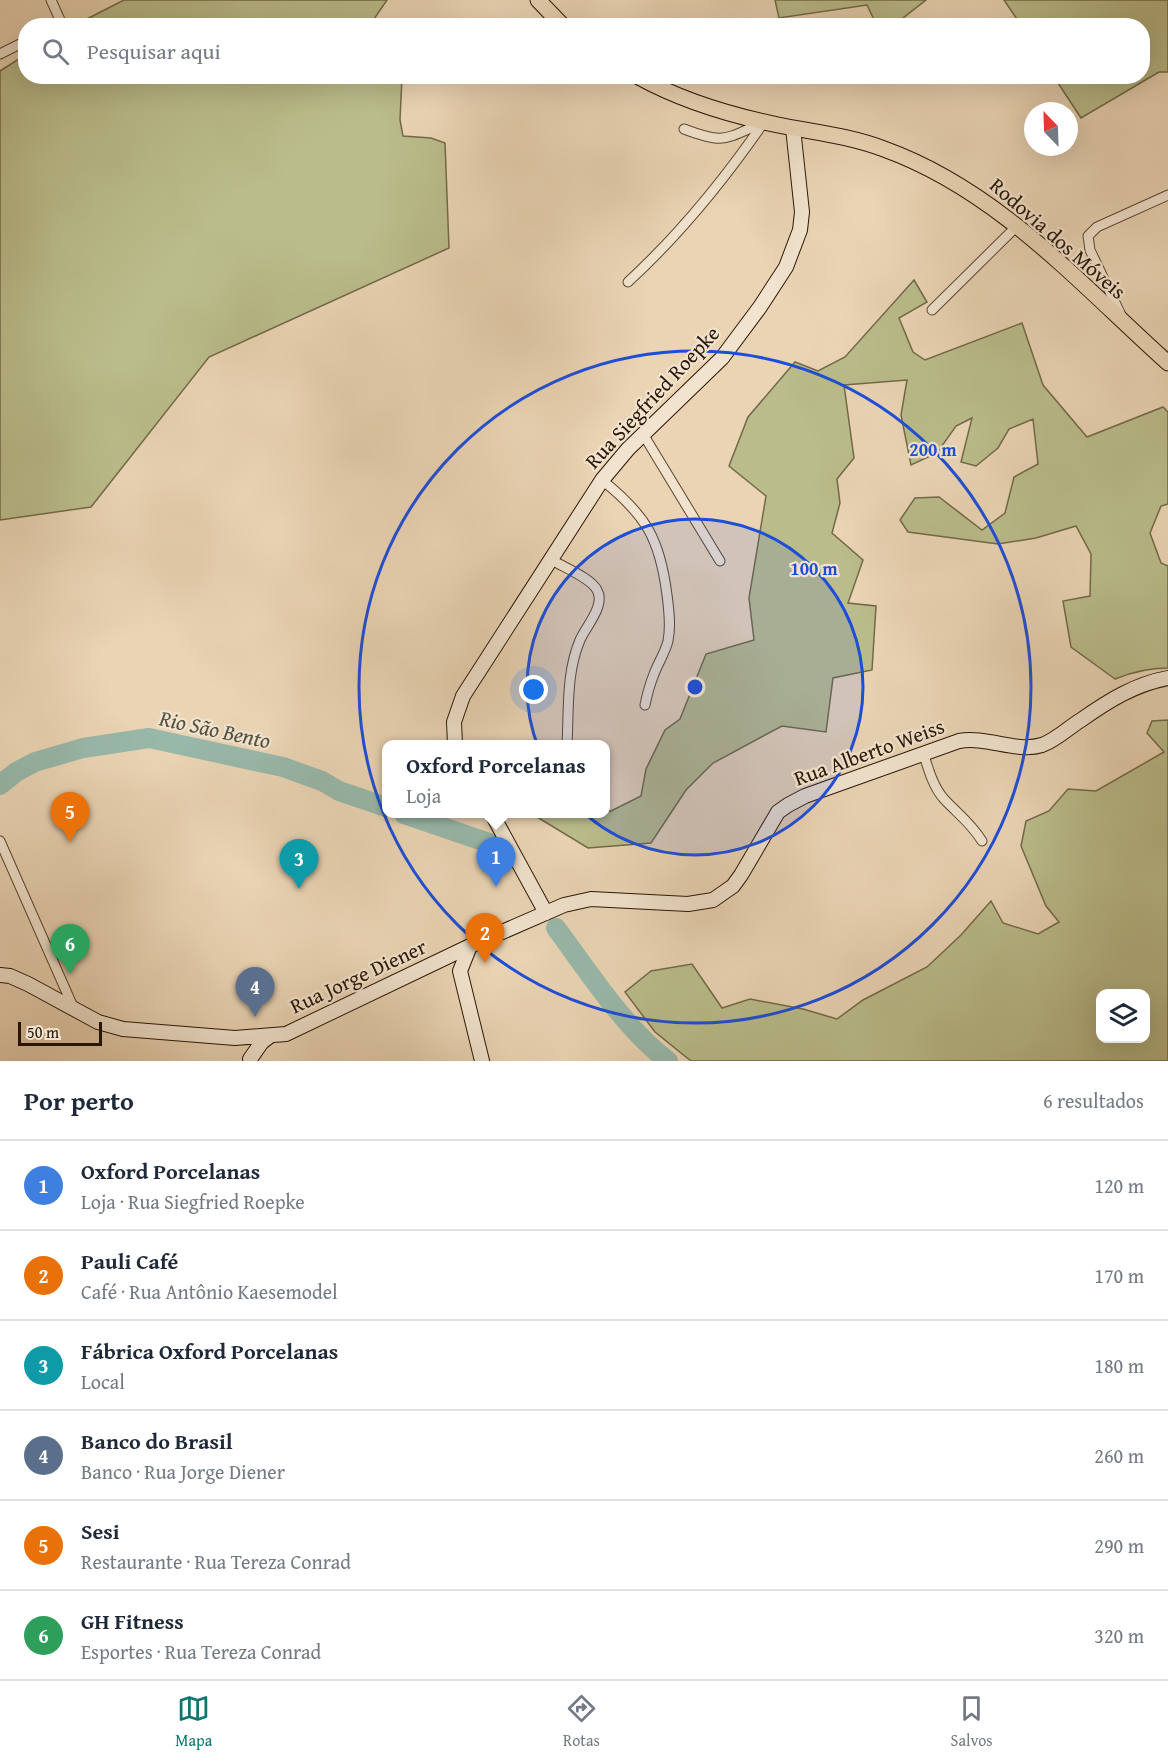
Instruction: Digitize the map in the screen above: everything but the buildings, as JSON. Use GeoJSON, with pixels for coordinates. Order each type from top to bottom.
{"type":"FeatureCollection","features":[{"type":"Feature","properties":{"kind":"main road"},"geometry":{"type":"LineString","coordinates":[[538,0],[554,18]]}},
{"type":"Feature","properties":{"kind":"main road","name":"Rodovia dos Móveis"},"geometry":{"type":"LineString","coordinates":[[651,84],[692,101],[764,122],[860,141],[918,162],[979,196],[1017,226],[1168,363]]}},
{"type":"Feature","properties":{"kind":"street"},"geometry":{"type":"LineString","coordinates":[[51,0],[56,18]]}},
{"type":"Feature","properties":{"kind":"street"},"geometry":{"type":"LineString","coordinates":[[0,54],[18,45]]}},
{"type":"Feature","properties":{"kind":"street"},"geometry":{"type":"LineString","coordinates":[[684,129],[718,139],[726,138],[764,122]]}},
{"type":"Feature","properties":{"kind":"street"},"geometry":{"type":"LineString","coordinates":[[628,282],[703,204],[764,122]]}},
{"type":"Feature","properties":{"kind":"street","name":"Rua Siegfried Roepke"},"geometry":{"type":"LineString","coordinates":[[455,740],[454,722],[463,696],[602,480],[643,434],[722,358],[786,267],[800,230],[802,212],[793,128]]}},
{"type":"Feature","properties":{"kind":"street"},"geometry":{"type":"LineString","coordinates":[[1126,325],[1093,258],[1088,236],[1097,227],[1168,195]]}},
{"type":"Feature","properties":{"kind":"street"},"geometry":{"type":"LineString","coordinates":[[932,310],[1017,226]]}},
{"type":"Feature","properties":{"kind":"street"},"geometry":{"type":"LineString","coordinates":[[643,434],[720,561]]}},
{"type":"Feature","properties":{"kind":"street"},"geometry":{"type":"LineString","coordinates":[[602,480],[642,519],[658,548],[664,569],[669,618],[668,639],[645,705]]}},
{"type":"Feature","properties":{"kind":"street"},"geometry":{"type":"LineString","coordinates":[[552,560],[592,584],[598,590],[600,599],[581,637],[572,665],[567,740]]}},
{"type":"Feature","properties":{"kind":"street","name":"Rua Alberto Weiss"},"geometry":{"type":"LineString","coordinates":[[546,913],[591,899],[688,904],[712,900],[723,894],[737,880],[772,822],[788,805],[823,788],[923,752],[972,739],[1027,747],[1040,745],[1050,741],[1120,695],[1168,678]]}},
{"type":"Feature","properties":{"kind":"street"},"geometry":{"type":"LineString","coordinates":[[923,752],[939,792],[970,824],[982,841]]}},
{"type":"Feature","properties":{"kind":"street"},"geometry":{"type":"LineString","coordinates":[[495,818],[546,913]]}},
{"type":"Feature","properties":{"kind":"street"},"geometry":{"type":"LineString","coordinates":[[0,841],[75,1010]]}},
{"type":"Feature","properties":{"kind":"street","name":"Rua Jorge Diener"},"geometry":{"type":"LineString","coordinates":[[0,975],[10,976],[28,984],[98,1022],[123,1029],[235,1038],[270,1036],[286,1034],[470,945],[546,913]]}},
{"type":"Feature","properties":{"kind":"street"},"geometry":{"type":"LineString","coordinates":[[470,945],[460,971],[482,1061]]}},
{"type":"Feature","properties":{"kind":"street"},"geometry":{"type":"LineString","coordinates":[[440,961],[460,971]]}},
{"type":"Feature","properties":{"kind":"street"},"geometry":{"type":"LineString","coordinates":[[235,1038],[250,1060],[255,1050],[270,1036]]}},
{"type":"Feature","properties":{"kind":"green space"},"geometry":{"type":"Polygon","coordinates":[[[124,0],[387,0],[375,18],[89,18],[124,0]]]}},
{"type":"Feature","properties":{"kind":"green space"},"geometry":{"type":"Polygon","coordinates":[[[775,0],[926,0],[903,18],[873,18],[867,5],[779,18],[775,0]]]}},
{"type":"Feature","properties":{"kind":"green space"},"geometry":{"type":"Polygon","coordinates":[[[1004,0],[1168,0],[1168,72],[1159,72],[1150,77],[1150,18],[1016,18],[1004,0]]]}},
{"type":"Feature","properties":{"kind":"green space"},"geometry":{"type":"Polygon","coordinates":[[[18,59],[18,84],[402,84],[400,120],[403,136],[431,138],[445,143],[449,248],[209,357],[91,507],[0,520],[0,71],[18,59]]]}},
{"type":"Feature","properties":{"kind":"green space"},"geometry":{"type":"Polygon","coordinates":[[[1059,84],[1139,84],[1081,118],[1078,113],[1078,102],[1070,102],[1059,84]]]}},
{"type":"Feature","properties":{"kind":"green space"},"geometry":{"type":"Polygon","coordinates":[[[914,280],[927,302],[899,318],[913,352],[925,360],[1022,323],[1043,385],[1087,437],[1163,407],[1168,412],[1168,504],[1161,506],[1150,533],[1161,563],[1168,566],[1168,668],[1141,671],[1115,679],[1071,647],[1063,601],[1090,596],[1091,554],[1076,526],[1036,538],[998,544],[908,532],[900,520],[915,498],[939,497],[982,530],[1005,513],[1014,477],[1038,464],[1033,419],[1009,429],[998,448],[976,466],[961,462],[972,418],[956,426],[937,453],[911,465],[901,415],[907,380],[844,385],[854,458],[837,479],[840,503],[832,533],[863,560],[848,603],[876,606],[872,670],[833,678],[826,732],[782,726],[713,763],[686,790],[651,843],[588,848],[539,818],[610,818],[610,811],[641,796],[646,769],[665,730],[680,719],[706,654],[754,640],[749,598],[766,496],[729,466],[748,417],[795,362],[818,371],[845,357],[914,280]]]}},
{"type":"Feature","properties":{"kind":"green space"},"geometry":{"type":"Polygon","coordinates":[[[1168,720],[1168,1061],[691,1061],[655,1032],[625,992],[651,971],[692,964],[722,1008],[750,999],[803,1009],[837,1019],[863,1000],[927,967],[961,935],[991,901],[1003,923],[1038,934],[1059,922],[1046,906],[1021,846],[1026,821],[1049,811],[1068,789],[1096,791],[1164,752],[1147,733],[1152,721],[1168,720]]]}},
{"type":"Feature","properties":{"kind":"waterway","name":"Rio São Bento"},"geometry":{"type":"LineString","coordinates":[[0,785],[16,772],[35,762],[83,748],[149,738],[283,767],[322,781],[339,791],[382,806]]}},
{"type":"Feature","properties":{"kind":"waterway","name":"Rio São Bento"},"geometry":{"type":"LineString","coordinates":[[416,818],[495,845]]}},
{"type":"Feature","properties":{"kind":"waterway","name":"Rio São Bento"},"geometry":{"type":"LineString","coordinates":[[556,928],[622,1016],[652,1048],[668,1061]]}},
{"type":"Feature","properties":{"kind":"place","name":"Sesi"},"geometry":{"type":"Point","coordinates":[70,842]}},
{"type":"Feature","properties":{"kind":"place","name":"Oxford Porcelanas"},"geometry":{"type":"Point","coordinates":[496,887]}},
{"type":"Feature","properties":{"kind":"place","name":"Fábrica Oxford Porcelanas"},"geometry":{"type":"Point","coordinates":[299,889]}},
{"type":"Feature","properties":{"kind":"place","name":"Pauli Café"},"geometry":{"type":"Point","coordinates":[485,963]}},
{"type":"Feature","properties":{"kind":"place","name":"GH Fitness"},"geometry":{"type":"Point","coordinates":[70,974]}},
{"type":"Feature","properties":{"kind":"place","name":"Banco do Brasil"},"geometry":{"type":"Point","coordinates":[255,1017]}}]}
